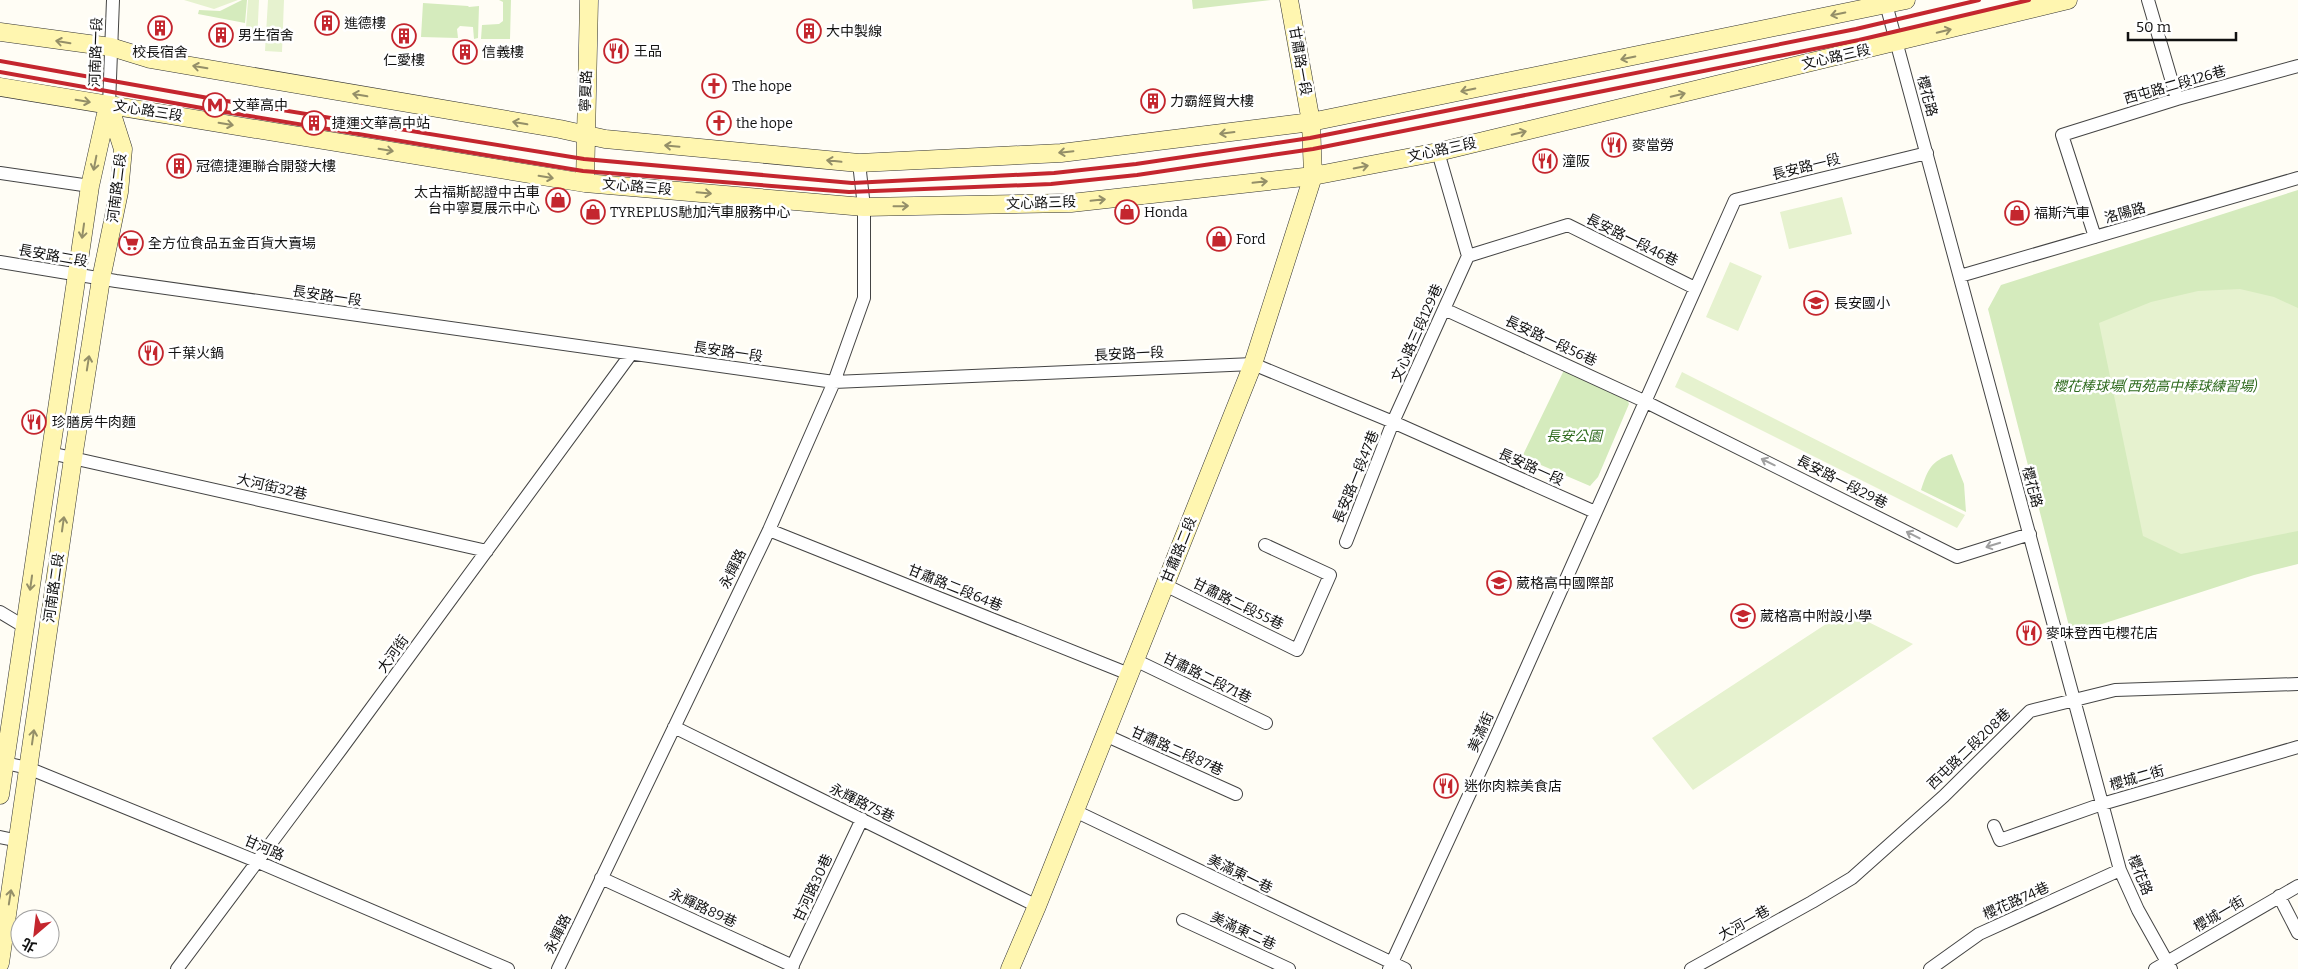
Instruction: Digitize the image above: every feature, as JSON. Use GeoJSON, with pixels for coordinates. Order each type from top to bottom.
{"type":"FeatureCollection","features":[{"type":"Feature","properties":{"kind":"main road","name":"寧夏路"},"geometry":{"type":"LineString","coordinates":[[586,183],[585,136],[589,0]]}},
{"type":"Feature","properties":{"kind":"main road","name":"甘肅路一段"},"geometry":{"type":"LineString","coordinates":[[1289,0],[1311,122]]}},
{"type":"Feature","properties":{"kind":"main road"},"geometry":{"type":"LineString","coordinates":[[0,32],[111,48],[150,59],[560,129],[585,136],[859,164],[1061,153],[1311,122],[1906,0]]}},
{"type":"Feature","properties":{"kind":"main road","name":"文心路三段"},"geometry":{"type":"LineString","coordinates":[[0,87],[586,183],[864,207],[1071,203],[1313,176],[1438,152],[1897,43],[2068,0]]}},
{"type":"Feature","properties":{"kind":"main road","name":"河南路二段"},"geometry":{"type":"LineString","coordinates":[[0,795],[90,186],[108,105]]}},
{"type":"Feature","properties":{"kind":"main road","name":"河南路二段"},"geometry":{"type":"LineString","coordinates":[[0,963],[73,458],[101,279],[119,192],[123,150],[108,105]]}},
{"type":"Feature","properties":{"kind":"main road","name":"甘肅路二段"},"geometry":{"type":"LineString","coordinates":[[1010,969],[1037,906],[1253,364],[1313,176],[1311,122]]}},
{"type":"Feature","properties":{"kind":"street","name":"河南路一段"},"geometry":{"type":"LineString","coordinates":[[108,105],[112,0]]}},
{"type":"Feature","properties":{"kind":"street"},"geometry":{"type":"LineString","coordinates":[[2148,0],[2177,99]]}},
{"type":"Feature","properties":{"kind":"street","name":"櫻花路"},"geometry":{"type":"LineString","coordinates":[[1886,4],[2120,870],[2138,910],[2169,965]]}},
{"type":"Feature","properties":{"kind":"street","name":"西屯路二段126巷"},"geometry":{"type":"LineString","coordinates":[[2094,238],[2062,135],[2177,99],[2298,66]]}},
{"type":"Feature","properties":{"kind":"street"},"geometry":{"type":"LineString","coordinates":[[1438,152],[1468,256]]}},
{"type":"Feature","properties":{"kind":"street","name":"長安路一段"},"geometry":{"type":"LineString","coordinates":[[101,279],[834,382],[1253,364],[1393,422],[1595,512],[1735,200],[1927,154]]}},
{"type":"Feature","properties":{"kind":"street","name":"永輝路"},"geometry":{"type":"LineString","coordinates":[[558,969],[769,530],[834,382],[864,298],[864,207],[859,164]]}},
{"type":"Feature","properties":{"kind":"street"},"geometry":{"type":"LineString","coordinates":[[0,173],[90,186]]}},
{"type":"Feature","properties":{"kind":"street","name":"洛陽路"},"geometry":{"type":"LineString","coordinates":[[1960,276],[2298,178]]}},
{"type":"Feature","properties":{"kind":"street","name":"長安路一段46巷"},"geometry":{"type":"LineString","coordinates":[[1468,256],[1568,225],[1695,288]]}},
{"type":"Feature","properties":{"kind":"street","name":"文心路三段129巷"},"geometry":{"type":"LineString","coordinates":[[1393,422],[1468,256]]}},
{"type":"Feature","properties":{"kind":"street","name":"長安路二段"},"geometry":{"type":"LineString","coordinates":[[0,262],[101,279]]}},
{"type":"Feature","properties":{"kind":"street","name":"長安路一段56巷"},"geometry":{"type":"LineString","coordinates":[[1444,309],[1644,402]]}},
{"type":"Feature","properties":{"kind":"street","name":"大河街"},"geometry":{"type":"LineString","coordinates":[[177,969],[342,748],[630,354]]}},
{"type":"Feature","properties":{"kind":"street","name":"長安路一段29巷"},"geometry":{"type":"LineString","coordinates":[[1644,402],[1957,557],[2030,534]]}},
{"type":"Feature","properties":{"kind":"street","name":"長安路一段47巷"},"geometry":{"type":"LineString","coordinates":[[1346,542],[1393,422]]}},
{"type":"Feature","properties":{"kind":"street","name":"大河街32巷"},"geometry":{"type":"LineString","coordinates":[[50,453],[487,551]]}},
{"type":"Feature","properties":{"kind":"street","name":"美滿街"},"geometry":{"type":"LineString","coordinates":[[1390,966],[1493,743],[1595,512]]}},
{"type":"Feature","properties":{"kind":"street","name":"甘肅路二段64巷"},"geometry":{"type":"LineString","coordinates":[[769,530],[1132,667]]}},
{"type":"Feature","properties":{"kind":"street","name":"甘肅路二段55巷"},"geometry":{"type":"LineString","coordinates":[[1165,585],[1297,650],[1330,575],[1265,545]]}},
{"type":"Feature","properties":{"kind":"street"},"geometry":{"type":"LineString","coordinates":[[0,612],[25,627]]}},
{"type":"Feature","properties":{"kind":"street","name":"甘肅路二段71巷"},"geometry":{"type":"LineString","coordinates":[[1132,667],[1266,723]]}},
{"type":"Feature","properties":{"kind":"street","name":"西屯路二段208巷"},"geometry":{"type":"LineString","coordinates":[[1812,902],[1852,878],[1944,796],[2030,711],[2115,690],[2298,684]]}},
{"type":"Feature","properties":{"kind":"street","name":"永輝路75巷"},"geometry":{"type":"LineString","coordinates":[[674,727],[1037,906]]}},
{"type":"Feature","properties":{"kind":"street","name":"甘肅路二段87巷"},"geometry":{"type":"LineString","coordinates":[[1105,735],[1236,794]]}},
{"type":"Feature","properties":{"kind":"street","name":"櫻城二街"},"geometry":{"type":"LineString","coordinates":[[1994,826],[2000,840],[2102,804],[2298,746]]}},
{"type":"Feature","properties":{"kind":"street","name":"甘河路"},"geometry":{"type":"LineString","coordinates":[[5,763],[28,768],[256,861],[508,969]]}},
{"type":"Feature","properties":{"kind":"street","name":"美滿東一巷"},"geometry":{"type":"LineString","coordinates":[[1075,811],[1390,966],[1405,969]]}},
{"type":"Feature","properties":{"kind":"street","name":"甘河路30巷"},"geometry":{"type":"LineString","coordinates":[[792,967],[862,819]]}},
{"type":"Feature","properties":{"kind":"street"},"geometry":{"type":"LineString","coordinates":[[0,837],[19,840]]}},
{"type":"Feature","properties":{"kind":"street","name":"櫻花路74巷"},"geometry":{"type":"LineString","coordinates":[[1930,969],[1979,934],[2120,870]]}},
{"type":"Feature","properties":{"kind":"street","name":"永輝路89巷"},"geometry":{"type":"LineString","coordinates":[[601,878],[792,967]]}},
{"type":"Feature","properties":{"kind":"street","name":"櫻城一街"},"geometry":{"type":"LineString","coordinates":[[2155,969],[2169,965],[2298,886]]}},
{"type":"Feature","properties":{"kind":"street"},"geometry":{"type":"LineString","coordinates":[[2279,896],[2298,933]]}},
{"type":"Feature","properties":{"kind":"street","name":"大河一巷"},"geometry":{"type":"LineString","coordinates":[[1691,969],[1812,902]]}},
{"type":"Feature","properties":{"kind":"street","name":"美滿東二巷"},"geometry":{"type":"LineString","coordinates":[[1183,920],[1289,969]]}},
{"type":"Feature","properties":{"kind":"green space"},"geometry":{"type":"Polygon","coordinates":[[[184,0],[238,0],[214,9],[184,0]]]}},
{"type":"Feature","properties":{"kind":"green space"},"geometry":{"type":"Polygon","coordinates":[[[242,0],[247,0],[245,23],[198,14],[199,10],[220,11],[242,0]]]}},
{"type":"Feature","properties":{"kind":"green space"},"geometry":{"type":"Polygon","coordinates":[[[248,0],[259,0],[257,42],[245,41],[248,0]]]}},
{"type":"Feature","properties":{"kind":"green space"},"geometry":{"type":"Polygon","coordinates":[[[268,0],[284,0],[282,52],[265,51],[268,0]]]}},
{"type":"Feature","properties":{"kind":"green space"},"geometry":{"type":"Polygon","coordinates":[[[499,0],[511,0],[510,39],[481,39],[482,25],[499,24],[503,21],[503,2],[499,0]]]}},
{"type":"Feature","properties":{"kind":"green space"},"geometry":{"type":"Polygon","coordinates":[[[1192,0],[1271,0],[1193,9],[1192,0]]]}},
{"type":"Feature","properties":{"kind":"green space"},"geometry":{"type":"Polygon","coordinates":[[[423,3],[469,7],[479,6],[478,38],[474,39],[473,27],[460,26],[457,29],[458,38],[421,37],[423,3]]]}},
{"type":"Feature","properties":{"kind":"green space","name":"櫻花棒球場(西苑高中棒球練習場)"},"geometry":{"type":"Polygon","coordinates":[[[2298,190],[2298,564],[2254,575],[2071,634],[1988,309],[2001,285],[2298,190]]]}},
{"type":"Feature","properties":{"kind":"green space"},"geometry":{"type":"Polygon","coordinates":[[[1842,197],[1852,234],[1789,249],[1780,212],[1842,197]]]}},
{"type":"Feature","properties":{"kind":"green space"},"geometry":{"type":"Polygon","coordinates":[[[1730,262],[1762,276],[1738,331],[1706,317],[1730,262]]]}},
{"type":"Feature","properties":{"kind":"green space"},"geometry":{"type":"Polygon","coordinates":[[[2240,289],[2274,297],[2298,308],[2298,531],[2181,554],[2143,536],[2099,323],[2151,302],[2198,291],[2240,289]]]}},
{"type":"Feature","properties":{"kind":"green space","name":"長安公園"},"geometry":{"type":"Polygon","coordinates":[[[1565,368],[1624,391],[1629,404],[1598,477],[1590,486],[1522,457],[1565,368]]]}},
{"type":"Feature","properties":{"kind":"green space"},"geometry":{"type":"Polygon","coordinates":[[[1682,372],[1965,515],[1957,528],[1675,387],[1682,372]]]}},
{"type":"Feature","properties":{"kind":"green space"},"geometry":{"type":"Polygon","coordinates":[[[1952,454],[1964,484],[1966,512],[1921,490],[1931,467],[1939,460],[1952,454]]]}},
{"type":"Feature","properties":{"kind":"green space"},"geometry":{"type":"Polygon","coordinates":[[[1846,611],[1913,644],[1693,790],[1652,738],[1846,611]]]}},
{"type":"Feature","properties":{"kind":"railway"},"geometry":{"type":"LineString","coordinates":[[0,61],[214,99],[584,159],[852,183],[1054,173],[1136,164],[1310,138],[1856,29],[1979,0]]}},
{"type":"Feature","properties":{"kind":"railway"},"geometry":{"type":"LineString","coordinates":[[0,72],[213,110],[583,171],[849,192],[1051,184],[1137,175],[1313,149],[1859,40],[2029,0]]}},
{"type":"Feature","properties":{"kind":"place","name":"進德樓"},"geometry":{"type":"Point","coordinates":[327,23]}},
{"type":"Feature","properties":{"kind":"place","name":"校長宿舍"},"geometry":{"type":"Point","coordinates":[160,28]}},
{"type":"Feature","properties":{"kind":"place","name":"大中製線"},"geometry":{"type":"Point","coordinates":[809,31]}},
{"type":"Feature","properties":{"kind":"place","name":"男生宿舍"},"geometry":{"type":"Point","coordinates":[221,35]}},
{"type":"Feature","properties":{"kind":"place","name":"仁愛樓"},"geometry":{"type":"Point","coordinates":[404,36]}},
{"type":"Feature","properties":{"kind":"place","name":"王品"},"geometry":{"type":"Point","coordinates":[616,51]}},
{"type":"Feature","properties":{"kind":"place","name":"信義樓"},"geometry":{"type":"Point","coordinates":[465,52]}},
{"type":"Feature","properties":{"kind":"place","name":"The hope"},"geometry":{"type":"Point","coordinates":[714,86]}},
{"type":"Feature","properties":{"kind":"place","name":"力霸經貿大樓"},"geometry":{"type":"Point","coordinates":[1153,101]}},
{"type":"Feature","properties":{"kind":"place","name":"文華高中"},"geometry":{"type":"Point","coordinates":[215,105]}},
{"type":"Feature","properties":{"kind":"place","name":"捷運文華高中站"},"geometry":{"type":"Point","coordinates":[314,123]}},
{"type":"Feature","properties":{"kind":"place","name":"the hope"},"geometry":{"type":"Point","coordinates":[719,123]}},
{"type":"Feature","properties":{"kind":"place","name":"麥當勞"},"geometry":{"type":"Point","coordinates":[1614,145]}},
{"type":"Feature","properties":{"kind":"place","name":"潼阪"},"geometry":{"type":"Point","coordinates":[1545,161]}},
{"type":"Feature","properties":{"kind":"place","name":"冠德捷運聯合開發大樓"},"geometry":{"type":"Point","coordinates":[179,166]}},
{"type":"Feature","properties":{"kind":"place","name":"太古福斯認證中古車 台中寧夏展示中心"},"geometry":{"type":"Point","coordinates":[558,200]}},
{"type":"Feature","properties":{"kind":"place","name":"TYREPLUS馳加汽車服務中心"},"geometry":{"type":"Point","coordinates":[593,212]}},
{"type":"Feature","properties":{"kind":"place","name":"Honda"},"geometry":{"type":"Point","coordinates":[1127,212]}},
{"type":"Feature","properties":{"kind":"place","name":"福斯汽車"},"geometry":{"type":"Point","coordinates":[2017,213]}},
{"type":"Feature","properties":{"kind":"place","name":"Ford"},"geometry":{"type":"Point","coordinates":[1219,239]}},
{"type":"Feature","properties":{"kind":"place","name":"全方位食品五金百貨大賣場"},"geometry":{"type":"Point","coordinates":[131,243]}},
{"type":"Feature","properties":{"kind":"place","name":"長安國小"},"geometry":{"type":"Point","coordinates":[1816,303]}},
{"type":"Feature","properties":{"kind":"place","name":"千葉火鍋"},"geometry":{"type":"Point","coordinates":[151,353]}},
{"type":"Feature","properties":{"kind":"place","name":"珍膳房牛肉麵"},"geometry":{"type":"Point","coordinates":[34,422]}},
{"type":"Feature","properties":{"kind":"place","name":"葳格高中國際部"},"geometry":{"type":"Point","coordinates":[1499,583]}},
{"type":"Feature","properties":{"kind":"place","name":"葳格高中附設小學"},"geometry":{"type":"Point","coordinates":[1743,616]}},
{"type":"Feature","properties":{"kind":"place","name":"麥味登西屯櫻花店"},"geometry":{"type":"Point","coordinates":[2029,633]}},
{"type":"Feature","properties":{"kind":"place","name":"迷你肉粽美食店"},"geometry":{"type":"Point","coordinates":[1446,786]}}]}
